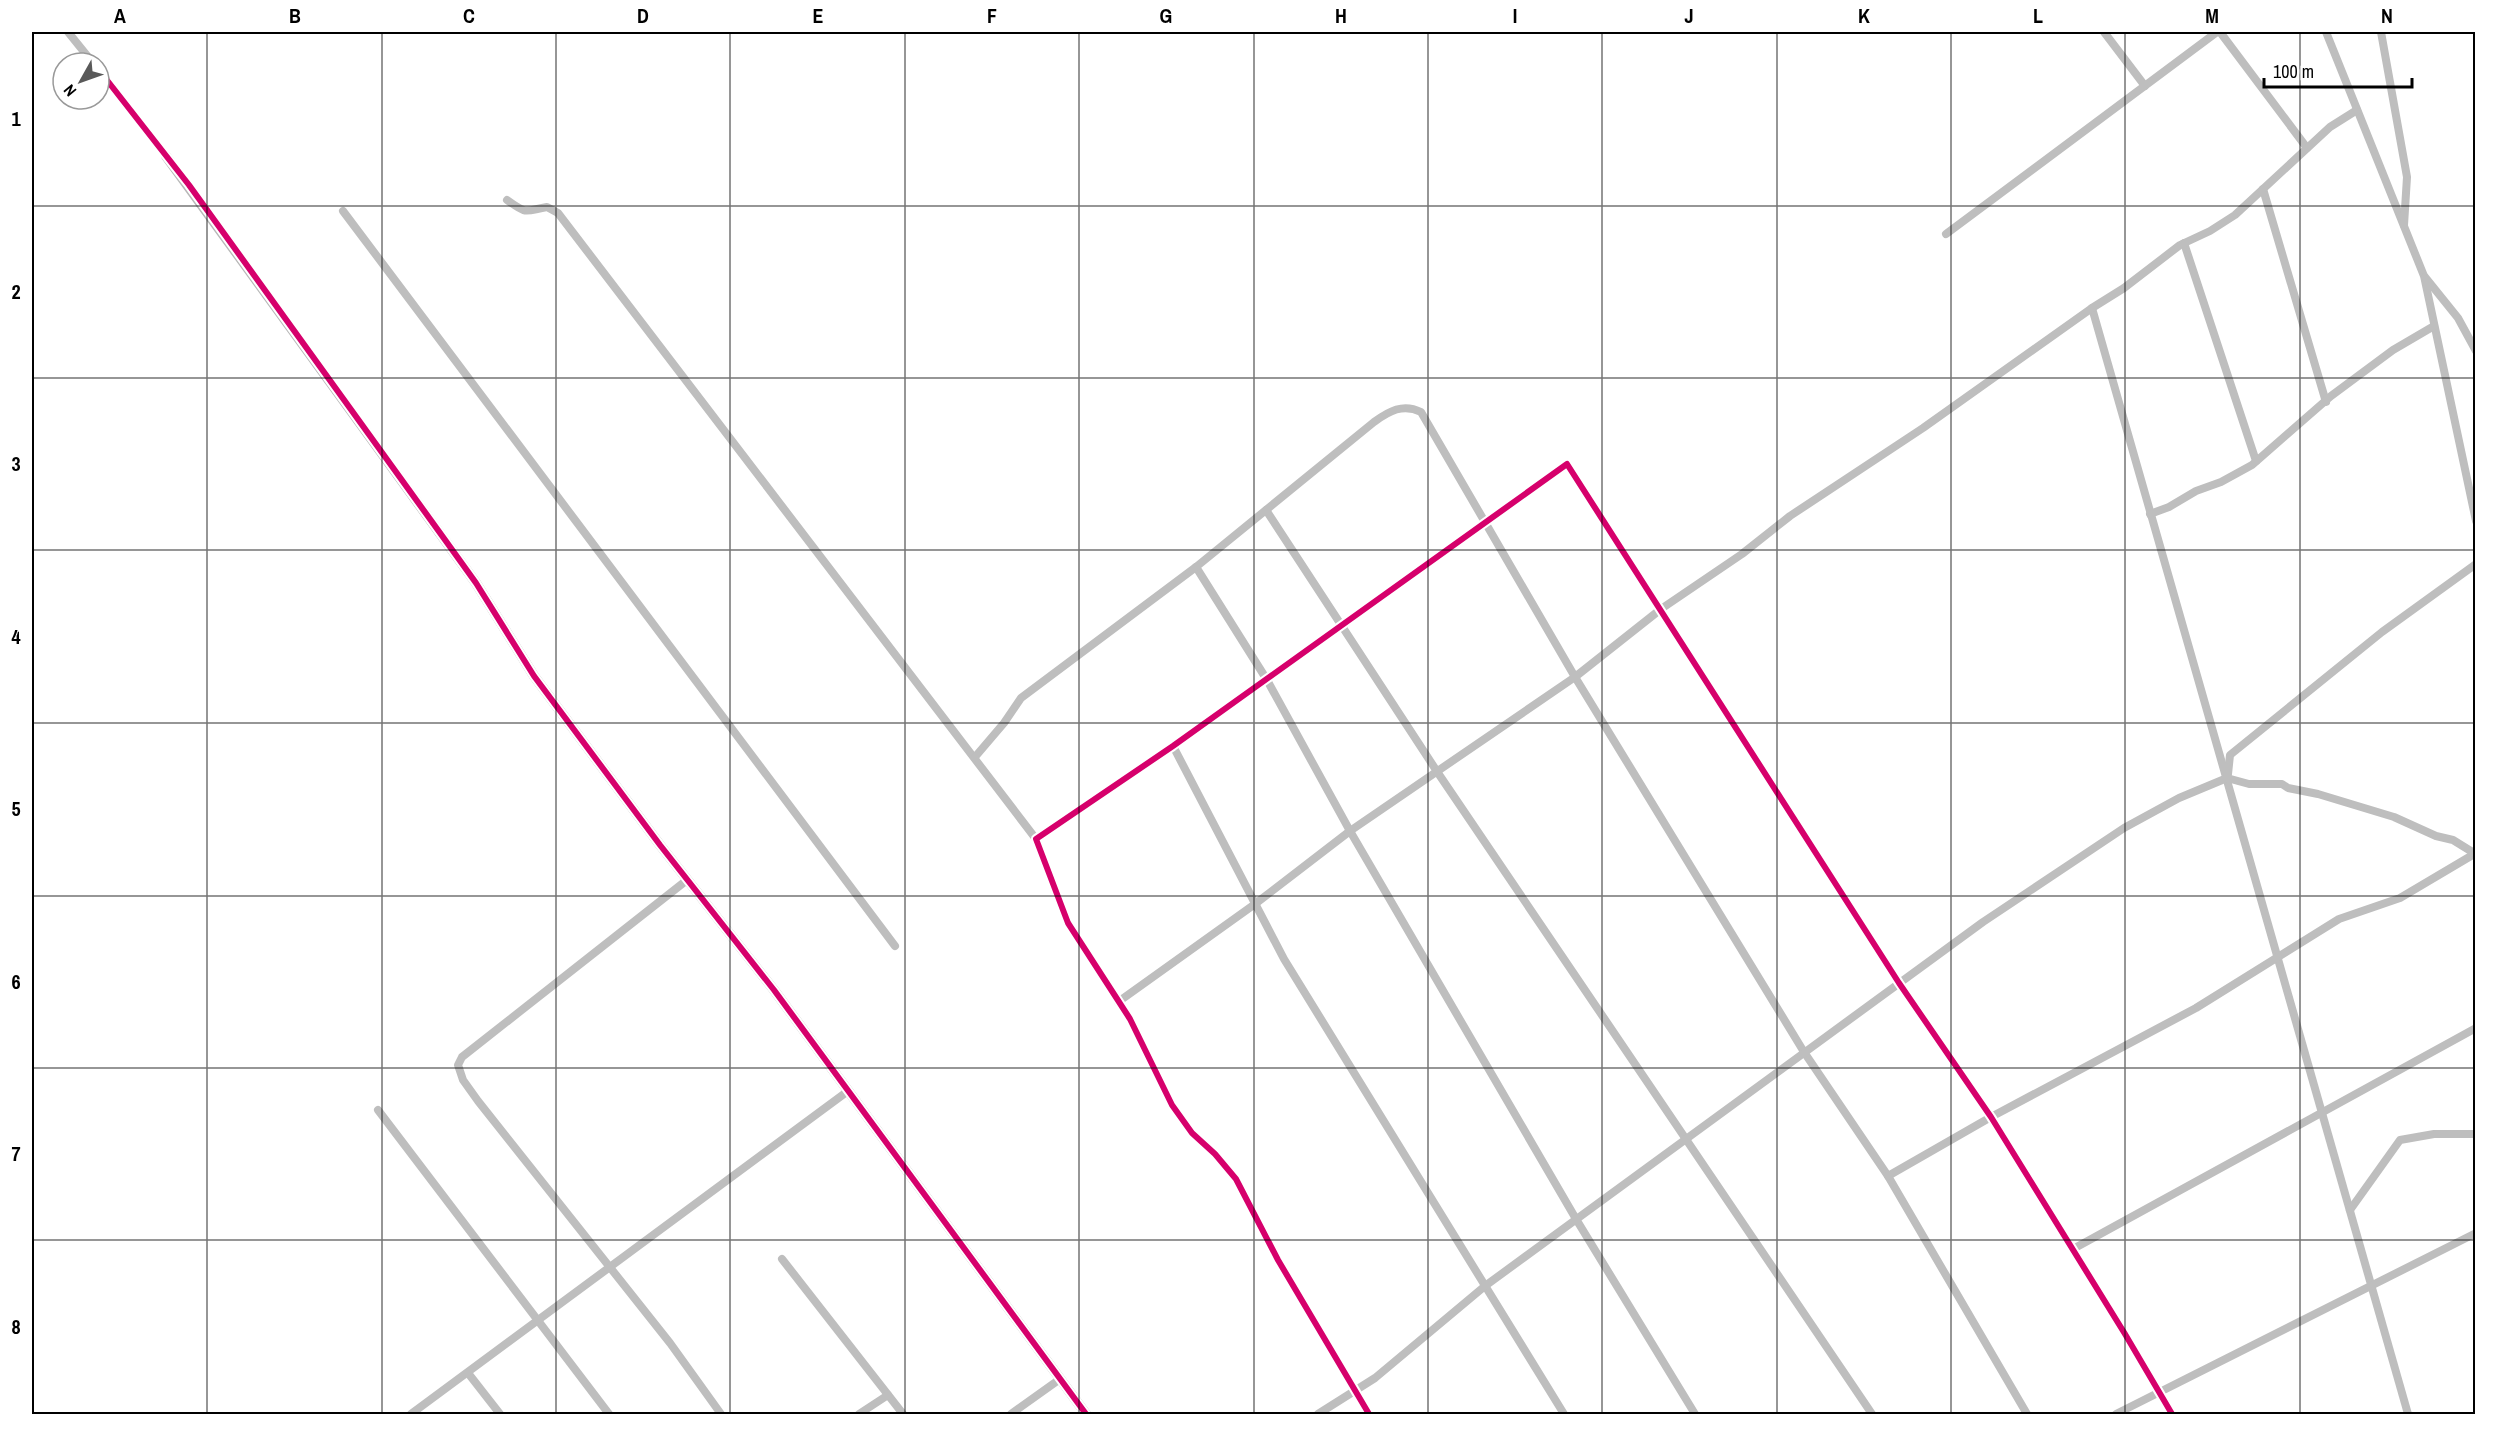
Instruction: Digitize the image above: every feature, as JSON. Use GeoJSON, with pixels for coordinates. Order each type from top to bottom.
{"type":"FeatureCollection","features":[{"type":"Feature","properties":{"kind":"street"},"geometry":{"type":"LineString","coordinates":[[68,32],[83,51]]}},
{"type":"Feature","properties":{"kind":"street"},"geometry":{"type":"LineString","coordinates":[[2104,32],[2145,86]]}},
{"type":"Feature","properties":{"kind":"street"},"geometry":{"type":"LineString","coordinates":[[1946,234],[2219,32],[2307,148]]}},
{"type":"Feature","properties":{"kind":"street"},"geometry":{"type":"LineString","coordinates":[[2326,32],[2403,229],[2424,276],[2475,521]]}},
{"type":"Feature","properties":{"kind":"street"},"geometry":{"type":"LineString","coordinates":[[2381,32],[2407,177],[2403,229]]}},
{"type":"Feature","properties":{"kind":"street"},"geometry":{"type":"LineString","coordinates":[[111,85],[166,156],[476,583],[534,676],[687,880],[774,990],[1086,1414]]}},
{"type":"Feature","properties":{"kind":"street"},"geometry":{"type":"LineString","coordinates":[[1118,1002],[1255,904],[1350,831],[1438,773],[1575,677],[1661,609],[1742,554],[1790,516],[1923,428],[2092,308],[2124,288],[2184,243],[2210,231],[2235,215],[2330,127],[2357,110]]}},
{"type":"Feature","properties":{"kind":"street"},"geometry":{"type":"LineString","coordinates":[[2263,189],[2326,402]]}},
{"type":"Feature","properties":{"kind":"street"},"geometry":{"type":"LineString","coordinates":[[507,201],[522,211],[532,212],[547,207],[558,213],[1036,839],[1068,923],[1130,1019],[1172,1105],[1192,1133],[1215,1154],[1236,1179],[1278,1260],[1369,1414]]}},
{"type":"Feature","properties":{"kind":"street"},"geometry":{"type":"LineString","coordinates":[[343,211],[895,946]]}},
{"type":"Feature","properties":{"kind":"street"},"geometry":{"type":"LineString","coordinates":[[2184,243],[2256,461]]}},
{"type":"Feature","properties":{"kind":"street"},"geometry":{"type":"LineString","coordinates":[[2424,276],[2458,318],[2475,350]]}},
{"type":"Feature","properties":{"kind":"street"},"geometry":{"type":"LineString","coordinates":[[2092,308],[2408,1414]]}},
{"type":"Feature","properties":{"kind":"street"},"geometry":{"type":"LineString","coordinates":[[2150,514],[2169,507],[2196,490],[2221,482],[2256,461],[2387,354],[2434,326]]}},
{"type":"Feature","properties":{"kind":"street"},"geometry":{"type":"LineString","coordinates":[[975,757],[1004,723],[1021,698],[1196,567],[1390,410],[1410,406],[1421,412],[1575,677],[1804,1052],[1888,1176],[2027,1414]]}},
{"type":"Feature","properties":{"kind":"street"},"geometry":{"type":"LineString","coordinates":[[1036,839],[1173,746],[1567,464],[1899,983],[1991,1117],[2172,1414]]}},
{"type":"Feature","properties":{"kind":"street"},"geometry":{"type":"LineString","coordinates":[[1266,510],[1438,773],[1872,1414]]}},
{"type":"Feature","properties":{"kind":"street"},"geometry":{"type":"LineString","coordinates":[[2227,778],[2230,754],[2382,632],[2475,564]]}},
{"type":"Feature","properties":{"kind":"street"},"geometry":{"type":"LineString","coordinates":[[1196,567],[1266,680],[1350,831],[1576,1219],[1695,1414]]}},
{"type":"Feature","properties":{"kind":"street"},"geometry":{"type":"LineString","coordinates":[[1173,746],[1284,959],[1564,1414]]}},
{"type":"Feature","properties":{"kind":"street"},"geometry":{"type":"LineString","coordinates":[[1318,1414],[1375,1378],[1485,1286],[1983,922],[2124,828],[2179,798],[2227,778],[2249,784],[2282,784],[2288,788],[2318,794],[2394,816],[2436,836],[2453,840],[2475,853],[2400,898],[2339,919],[2196,1008],[1991,1117],[1888,1176]]}},
{"type":"Feature","properties":{"kind":"street"},"geometry":{"type":"LineString","coordinates":[[687,880],[462,1057],[458,1065],[463,1080],[478,1101],[670,1343],[721,1414]]}},
{"type":"Feature","properties":{"kind":"street"},"geometry":{"type":"LineString","coordinates":[[2073,1249],[2475,1028]]}},
{"type":"Feature","properties":{"kind":"street"},"geometry":{"type":"LineString","coordinates":[[411,1414],[849,1091]]}},
{"type":"Feature","properties":{"kind":"street"},"geometry":{"type":"LineString","coordinates":[[378,1110],[609,1414]]}},
{"type":"Feature","properties":{"kind":"street"},"geometry":{"type":"LineString","coordinates":[[2350,1210],[2400,1140],[2434,1134],[2475,1134]]}},
{"type":"Feature","properties":{"kind":"street"},"geometry":{"type":"LineString","coordinates":[[2116,1414],[2475,1233]]}},
{"type":"Feature","properties":{"kind":"street"},"geometry":{"type":"LineString","coordinates":[[782,1259],[903,1414]]}},
{"type":"Feature","properties":{"kind":"street"},"geometry":{"type":"LineString","coordinates":[[468,1373],[500,1414]]}},
{"type":"Feature","properties":{"kind":"street"},"geometry":{"type":"LineString","coordinates":[[1011,1414],[1060,1379]]}},
{"type":"Feature","properties":{"kind":"street"},"geometry":{"type":"LineString","coordinates":[[859,1414],[888,1395]]}},
{"type":"Feature","properties":{"kind":"cycle path"},"geometry":{"type":"LineString","coordinates":[[111,85],[189,185],[476,583],[534,676],[660,845],[774,990],[1086,1414]]}},
{"type":"Feature","properties":{"kind":"cycle path"},"geometry":{"type":"LineString","coordinates":[[1369,1414],[1278,1260],[1236,1179],[1215,1154],[1192,1133],[1172,1105],[1130,1019],[1068,923],[1036,839],[1173,746],[1567,464],[1899,983],[1991,1117],[2172,1414]]}}]}
